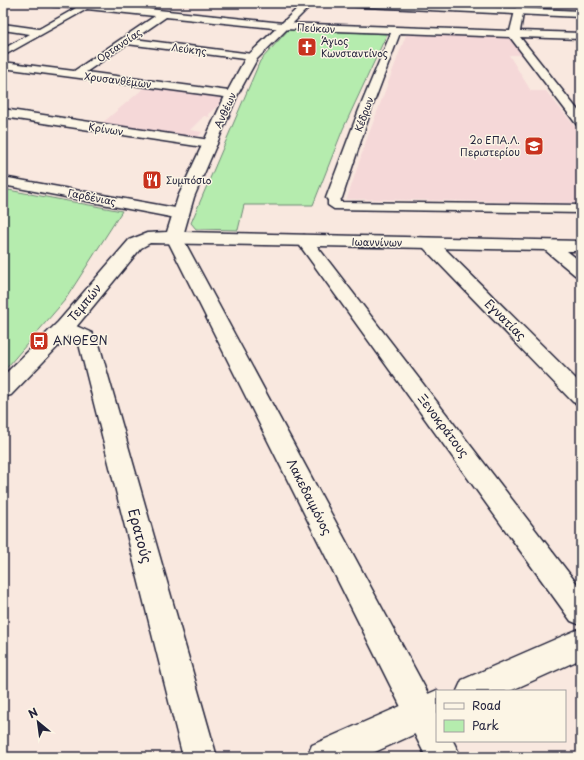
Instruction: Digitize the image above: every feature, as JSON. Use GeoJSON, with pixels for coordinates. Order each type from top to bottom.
{"type":"FeatureCollection","features":[{"type":"Feature","properties":{"kind":"street","name":"Πεύκων"},"geometry":{"type":"LineString","coordinates":[[53,3],[89,5],[283,26],[396,31],[581,36]]}},
{"type":"Feature","properties":{"kind":"street","name":"Ανθέων"},"geometry":{"type":"LineString","coordinates":[[174,237],[186,197],[232,94],[252,57],[308,3]]}},
{"type":"Feature","properties":{"kind":"street"},"geometry":{"type":"LineString","coordinates":[[343,3],[520,7],[569,13],[581,12]]}},
{"type":"Feature","properties":{"kind":"street"},"geometry":{"type":"LineString","coordinates":[[413,3],[430,6]]}},
{"type":"Feature","properties":{"kind":"street"},"geometry":{"type":"LineString","coordinates":[[3,53],[89,5]]}},
{"type":"Feature","properties":{"kind":"street"},"geometry":{"type":"LineString","coordinates":[[520,7],[514,34],[581,122]]}},
{"type":"Feature","properties":{"kind":"street","name":"Ορτανσίας"},"geometry":{"type":"LineString","coordinates":[[75,75],[127,41],[164,14]]}},
{"type":"Feature","properties":{"kind":"street"},"geometry":{"type":"LineString","coordinates":[[3,27],[41,32]]}},
{"type":"Feature","properties":{"kind":"street","name":"Κέδρων"},"geometry":{"type":"LineString","coordinates":[[334,198],[364,110],[396,31]]}},
{"type":"Feature","properties":{"kind":"street","name":"Λεύκης"},"geometry":{"type":"LineString","coordinates":[[127,41],[252,57]]}},
{"type":"Feature","properties":{"kind":"street","name":"Χρυσανθέμων"},"geometry":{"type":"LineString","coordinates":[[3,65],[232,94]]}},
{"type":"Feature","properties":{"kind":"street","name":"Κρίνων"},"geometry":{"type":"LineString","coordinates":[[3,113],[210,144]]}},
{"type":"Feature","properties":{"kind":"street","name":"Γαρδένιας"},"geometry":{"type":"LineString","coordinates":[[3,181],[181,214]]}},
{"type":"Feature","properties":{"kind":"street"},"geometry":{"type":"LineString","coordinates":[[334,198],[334,205],[581,208]]}},
{"type":"Feature","properties":{"kind":"street","name":"Ιωαννίνων"},"geometry":{"type":"LineString","coordinates":[[174,237],[581,246]]}},
{"type":"Feature","properties":{"kind":"street","name":"Τεμπών"},"geometry":{"type":"LineString","coordinates":[[3,389],[65,327],[137,242],[146,238],[174,237]]}},
{"type":"Feature","properties":{"kind":"street","name":"Λακεδαιμόνος"},"geometry":{"type":"LineString","coordinates":[[174,237],[430,710],[436,730]]}},
{"type":"Feature","properties":{"kind":"street","name":"Ξενοκράτους"},"geometry":{"type":"LineString","coordinates":[[304,240],[581,612]]}},
{"type":"Feature","properties":{"kind":"street","name":"Εγνατίας"},"geometry":{"type":"LineString","coordinates":[[429,243],[581,397]]}},
{"type":"Feature","properties":{"kind":"street"},"geometry":{"type":"LineString","coordinates":[[549,245],[581,271]]}},
{"type":"Feature","properties":{"kind":"street","name":"Ερατούς"},"geometry":{"type":"LineString","coordinates":[[65,327],[85,337],[89,344],[200,757]]}},
{"type":"Feature","properties":{"kind":"street"},"geometry":{"type":"LineString","coordinates":[[475,690],[581,643]]}},
{"type":"Feature","properties":{"kind":"street"},"geometry":{"type":"LineString","coordinates":[[324,757],[430,710]]}},
{"type":"Feature","properties":{"kind":"street","name":"Λακεδαιμόνος"},"geometry":{"type":"LineString","coordinates":[[440,742],[444,757]]}},
{"type":"Feature","properties":{"kind":"shaded area"},"geometry":{"type":"Polygon","coordinates":[[[406,35],[510,37],[522,55],[509,55],[531,91],[546,91],[581,134],[581,203],[347,199],[365,144],[406,35]]]}},
{"type":"Feature","properties":{"kind":"shaded area"},"geometry":{"type":"Polygon","coordinates":[[[144,88],[226,96],[219,105],[208,114],[210,117],[204,116],[190,130],[202,132],[197,138],[101,124],[144,88]]]}},
{"type":"Feature","properties":{"kind":"green space"},"geometry":{"type":"Polygon","coordinates":[[[289,29],[387,34],[343,129],[313,205],[244,205],[238,230],[196,229],[191,223],[260,61],[289,29]]]}},
{"type":"Feature","properties":{"kind":"green space"},"geometry":{"type":"Polygon","coordinates":[[[3,189],[122,211],[65,300],[3,372],[3,189]]]}},
{"type":"Feature","properties":{"kind":"place","name":"Άγιος Κωνσταντίνος"},"geometry":{"type":"Point","coordinates":[307,47]}},
{"type":"Feature","properties":{"kind":"place","name":"2ο ΕΠΑ.Λ. Περιστερίου"},"geometry":{"type":"Point","coordinates":[534,146]}},
{"type":"Feature","properties":{"kind":"place","name":"Συμπόσιο"},"geometry":{"type":"Point","coordinates":[152,180]}},
{"type":"Feature","properties":{"kind":"place","name":"ΑΝΘΕΩΝ"},"geometry":{"type":"Point","coordinates":[39,341]}}]}
